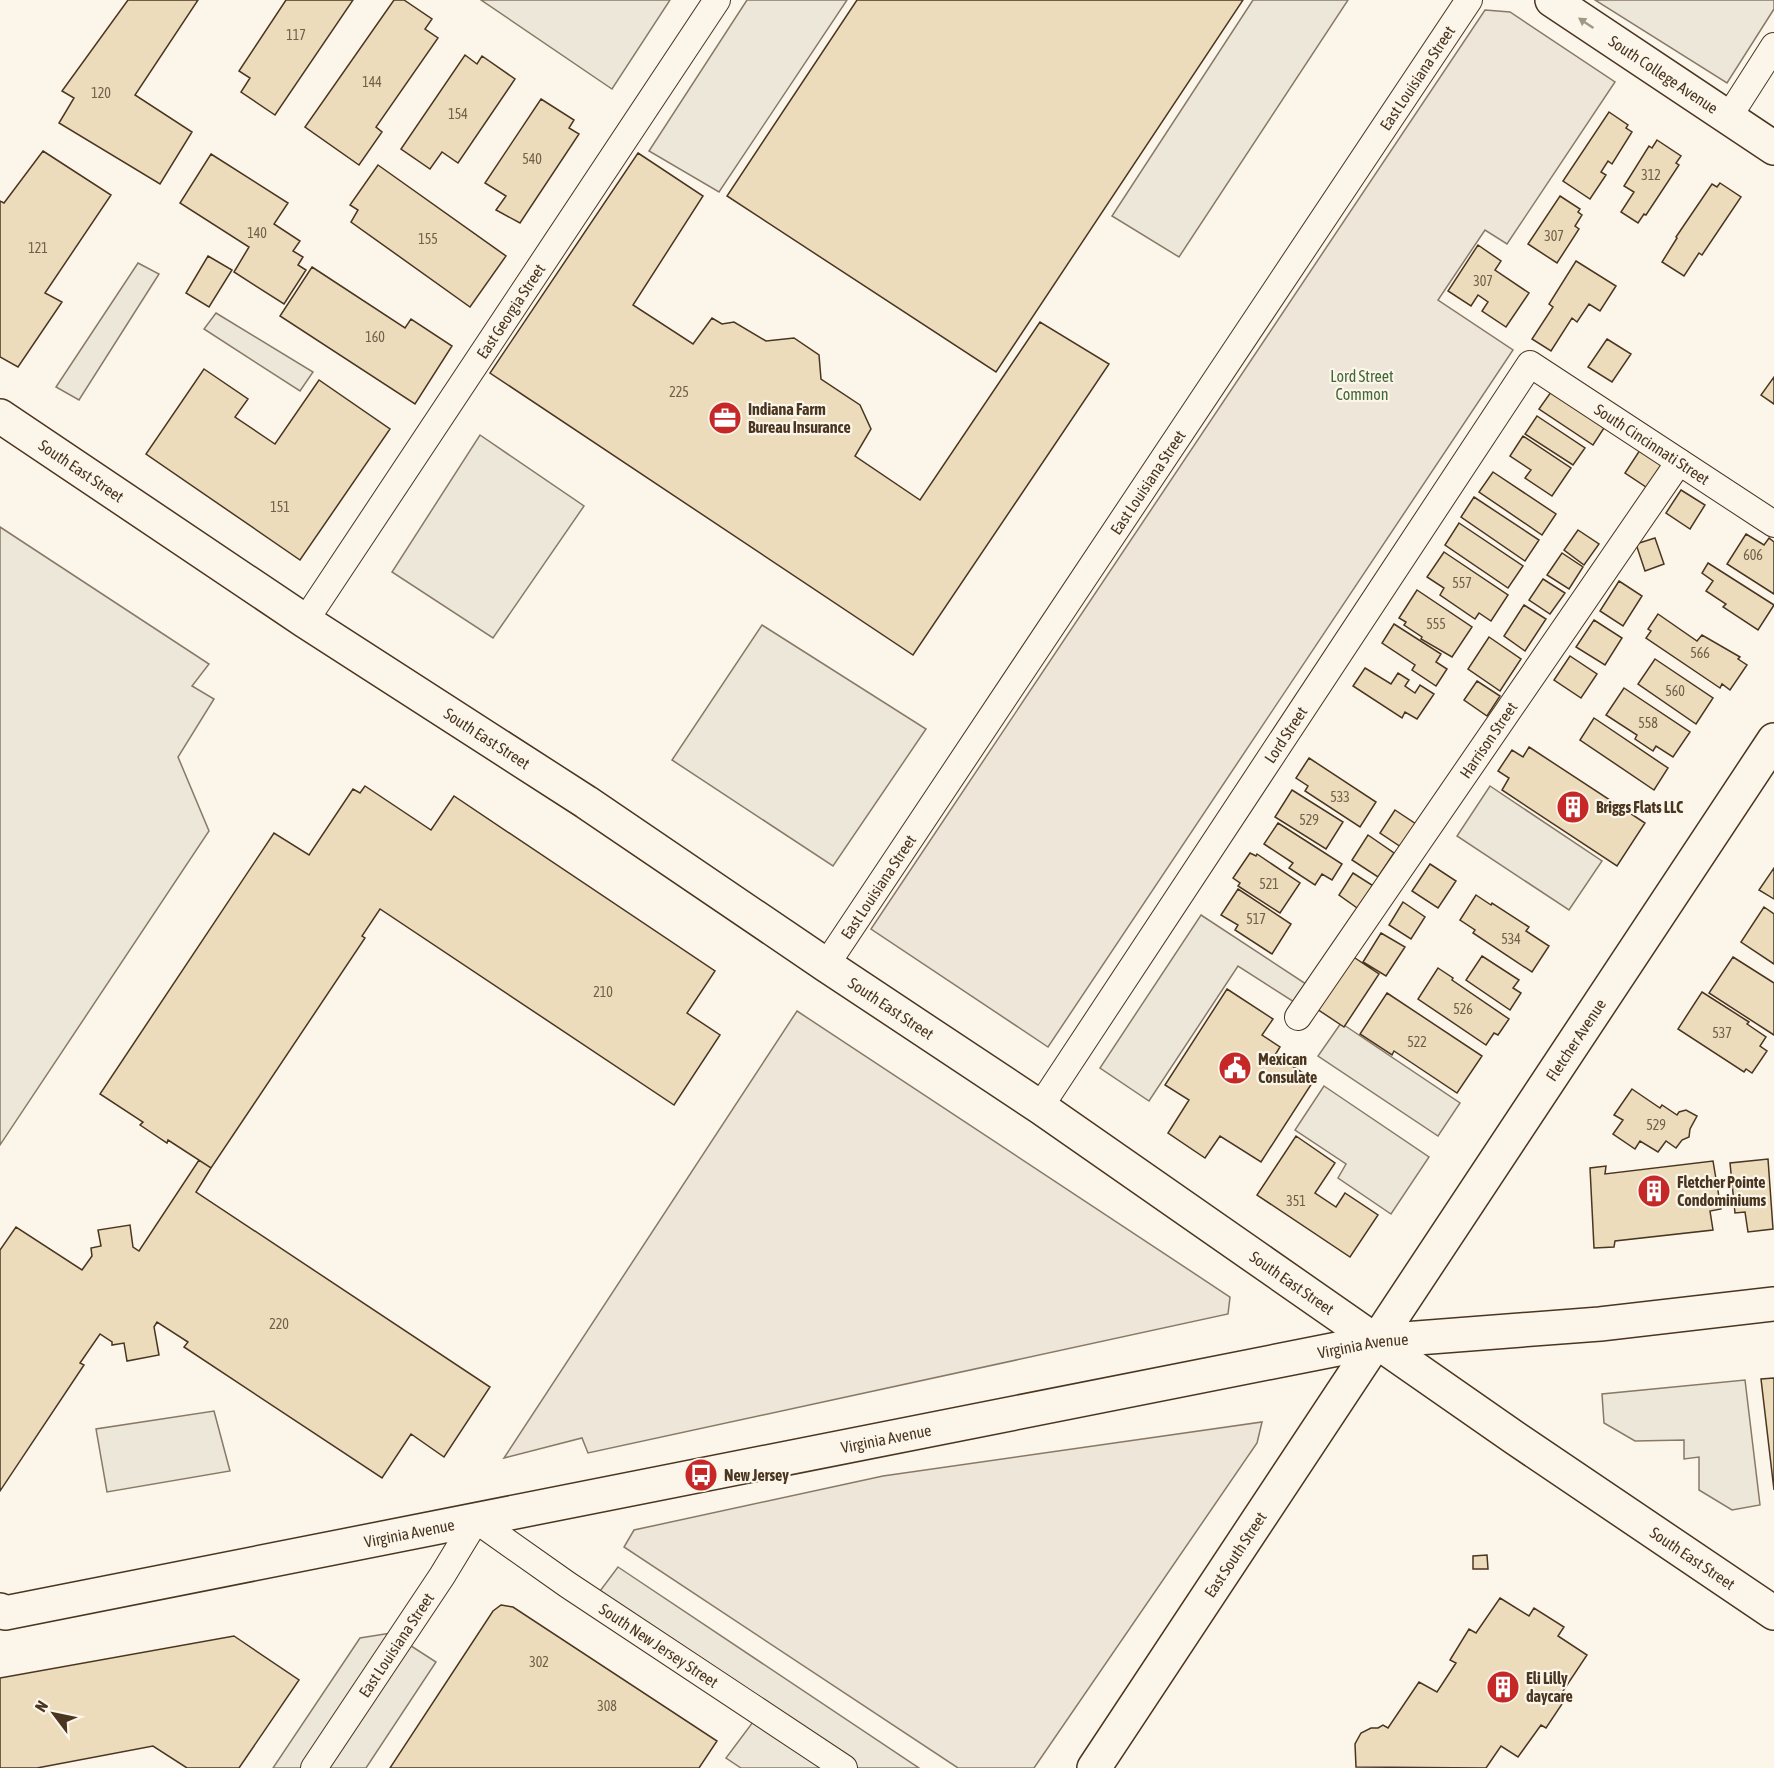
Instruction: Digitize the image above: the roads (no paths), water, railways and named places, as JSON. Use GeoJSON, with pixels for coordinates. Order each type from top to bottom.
{"type":"FeatureCollection","features":[{"type":"Feature","properties":{"kind":"main road","name":"South College Avenue"},"geometry":{"type":"LineString","coordinates":[[1552,0],[1774,148]]}},
{"type":"Feature","properties":{"kind":"main road","name":"South East Street"},"geometry":{"type":"LineString","coordinates":[[0,416],[305,621],[586,802],[1040,1107],[1515,1438],[1774,1613]]}},
{"type":"Feature","properties":{"kind":"main road","name":"Fletcher Avenue"},"geometry":{"type":"LineString","coordinates":[[1378,1341],[1774,740]]}},
{"type":"Feature","properties":{"kind":"main road","name":"Virginia Avenue"},"geometry":{"type":"LineString","coordinates":[[2,1614],[1378,1341],[1600,1324],[1774,1304]]}},
{"type":"Feature","properties":{"kind":"main road","name":"East South Street"},"geometry":{"type":"LineString","coordinates":[[1094,1768],[1378,1341]]}},
{"type":"Feature","properties":{"kind":"street","name":"East Georgia Street"},"geometry":{"type":"LineString","coordinates":[[305,621],[717,0]]}},
{"type":"Feature","properties":{"kind":"street","name":"East Louisiana Street"},"geometry":{"type":"LineString","coordinates":[[826,965],[1469,0]]}},
{"type":"Feature","properties":{"kind":"street"},"geometry":{"type":"LineString","coordinates":[[1728,118],[1774,46]]}},
{"type":"Feature","properties":{"kind":"street","name":"South Cincinnati Street"},"geometry":{"type":"LineString","coordinates":[[1530,364],[1774,524]]}},
{"type":"Feature","properties":{"kind":"street","name":"Lord Street"},"geometry":{"type":"LineString","coordinates":[[1040,1107],[1530,364]]}},
{"type":"Feature","properties":{"kind":"street","name":"Harrison Street"},"geometry":{"type":"LineString","coordinates":[[1298,1017],[1679,462]]}},
{"type":"Feature","properties":{"kind":"street","name":"East Louisiana Street"},"geometry":{"type":"LineString","coordinates":[[314,1768],[442,1576],[476,1520]]}},
{"type":"Feature","properties":{"kind":"street","name":"South New Jersey Street"},"geometry":{"type":"LineString","coordinates":[[476,1520],[568,1585],[844,1768]]}},
{"type":"Feature","properties":{"kind":"place","name":"Indiana Farm Bureau Insurance"},"geometry":{"type":"Point","coordinates":[725,418]}},
{"type":"Feature","properties":{"kind":"place","name":"Briggs Flats LLC"},"geometry":{"type":"Point","coordinates":[1573,807]}},
{"type":"Feature","properties":{"kind":"place","name":"Mexican Consulate"},"geometry":{"type":"Point","coordinates":[1235,1068]}},
{"type":"Feature","properties":{"kind":"place","name":"Fletcher Pointe Condominiums"},"geometry":{"type":"Point","coordinates":[1654,1191]}},
{"type":"Feature","properties":{"kind":"place","name":"New Jersey"},"geometry":{"type":"Point","coordinates":[701,1475]}},
{"type":"Feature","properties":{"kind":"place","name":"Eli Lilly daycare"},"geometry":{"type":"Point","coordinates":[1503,1687]}},
{"type":"Feature","properties":{"kind":"park label","name":"Lord Street Common"},"geometry":{"type":"Point","coordinates":[1362,385]}}]}
